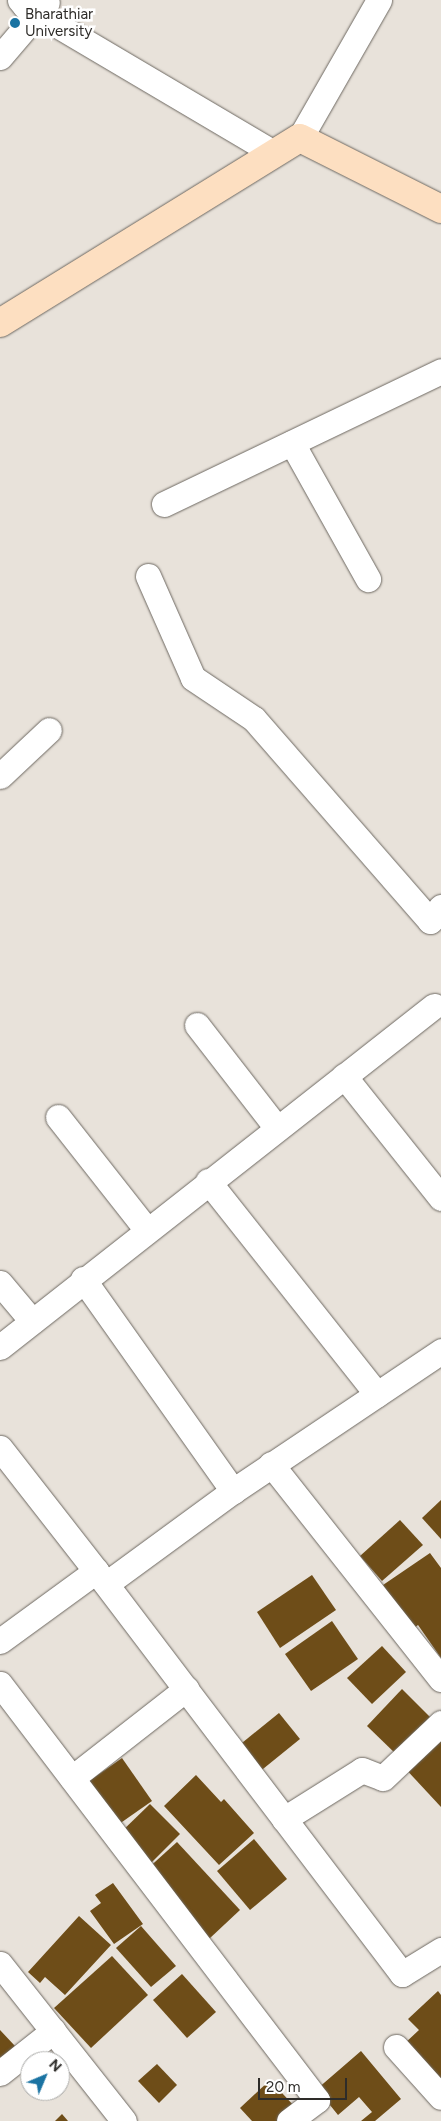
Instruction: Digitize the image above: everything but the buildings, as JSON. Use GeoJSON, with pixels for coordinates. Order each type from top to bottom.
{"type":"FeatureCollection","features":[{"type":"Feature","properties":{"kind":"street"},"geometry":{"type":"LineString","coordinates":[[0,322],[300,138],[379,0]]}},
{"type":"Feature","properties":{"kind":"street"},"geometry":{"type":"LineString","coordinates":[[0,57],[35,4],[274,153]]}},
{"type":"Feature","properties":{"kind":"street"},"geometry":{"type":"LineString","coordinates":[[300,138],[441,208]]}},
{"type":"Feature","properties":{"kind":"street"},"geometry":{"type":"LineString","coordinates":[[164,504],[441,371]]}},
{"type":"Feature","properties":{"kind":"street"},"geometry":{"type":"LineString","coordinates":[[292,443],[368,579]]}},
{"type":"Feature","properties":{"kind":"street"},"geometry":{"type":"LineString","coordinates":[[148,576],[193,678],[254,719],[430,921],[441,906]]}},
{"type":"Feature","properties":{"kind":"street"},"geometry":{"type":"LineString","coordinates":[[0,776],[48,730]]}},
{"type":"Feature","properties":{"kind":"street"},"geometry":{"type":"LineString","coordinates":[[0,1347],[83,1279],[434,1006]]}},
{"type":"Feature","properties":{"kind":"street"},"geometry":{"type":"LineString","coordinates":[[197,1025],[277,1128]]}},
{"type":"Feature","properties":{"kind":"street"},"geometry":{"type":"LineString","coordinates":[[344,1076],[441,1198]]}},
{"type":"Feature","properties":{"kind":"street"},"geometry":{"type":"LineString","coordinates":[[58,1117],[146,1230]]}},
{"type":"Feature","properties":{"kind":"street"},"geometry":{"type":"LineString","coordinates":[[208,1182],[377,1394]]}},
{"type":"Feature","properties":{"kind":"street"},"geometry":{"type":"LineString","coordinates":[[83,1279],[233,1491]]}},
{"type":"Feature","properties":{"kind":"street"},"geometry":{"type":"LineString","coordinates":[[0,1283],[32,1321]]}},
{"type":"Feature","properties":{"kind":"street"},"geometry":{"type":"LineString","coordinates":[[0,1641],[233,1491],[441,1351]]}},
{"type":"Feature","properties":{"kind":"street"},"geometry":{"type":"LineString","coordinates":[[0,1448],[101,1577],[402,1974],[441,1950]]}},
{"type":"Feature","properties":{"kind":"street"},"geometry":{"type":"LineString","coordinates":[[271,1464],[441,1679]]}},
{"type":"Feature","properties":{"kind":"street"},"geometry":{"type":"LineString","coordinates":[[0,1684],[317,2100],[289,2121]]}},
{"type":"Feature","properties":{"kind":"street"},"geometry":{"type":"LineString","coordinates":[[72,1778],[186,1689]]}},
{"type":"Feature","properties":{"kind":"street"},"geometry":{"type":"LineString","coordinates":[[284,1819],[362,1770],[383,1778],[441,1723]]}},
{"type":"Feature","properties":{"kind":"street"},"geometry":{"type":"LineString","coordinates":[[0,1964],[124,2121]]}},
{"type":"Feature","properties":{"kind":"street"},"geometry":{"type":"LineString","coordinates":[[0,2073],[53,2031]]}},
{"type":"Feature","properties":{"kind":"street"},"geometry":{"type":"LineString","coordinates":[[396,2047],[441,2097]]}},
{"type":"Feature","properties":{"kind":"place","name":"Bharathiar University"},"geometry":{"type":"Point","coordinates":[15,23]}}]}
